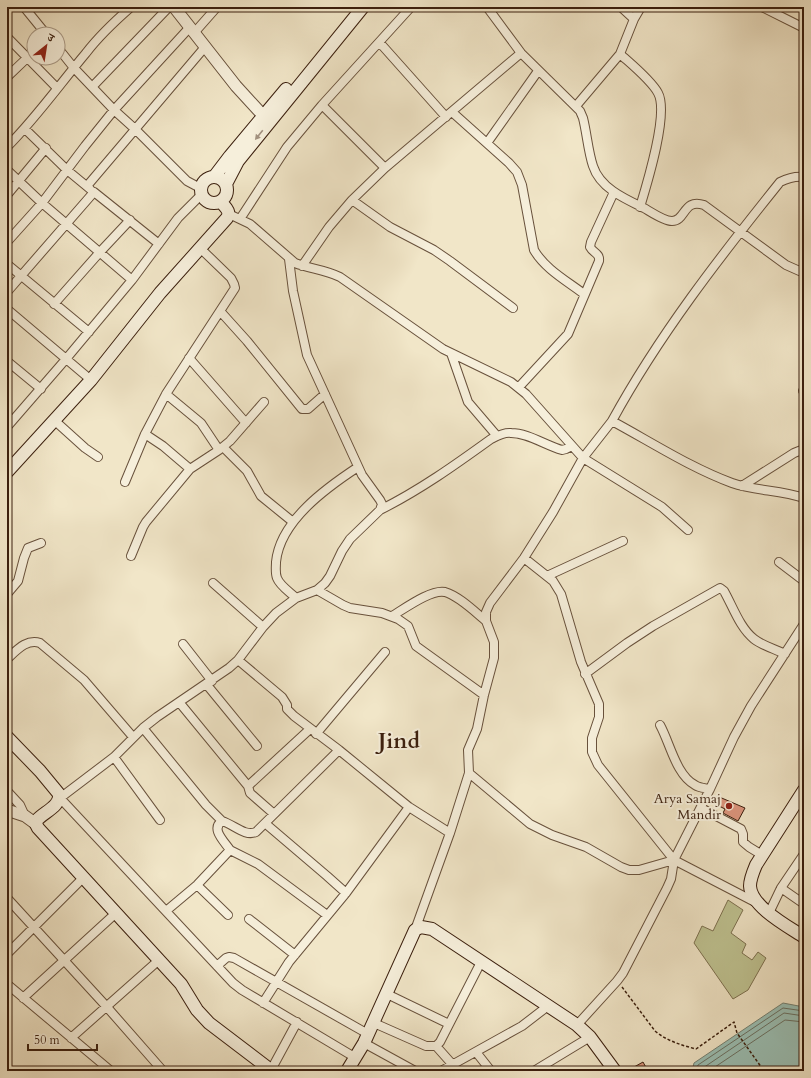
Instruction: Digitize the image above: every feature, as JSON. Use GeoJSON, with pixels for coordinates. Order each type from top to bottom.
{"type":"FeatureCollection","features":[{"type":"Feature","properties":{"kind":"main road"},"geometry":{"type":"LineString","coordinates":[[352,7],[266,119],[238,161],[226,184],[227,192],[225,198],[221,202],[211,203],[205,199],[202,191],[204,182],[214,177],[230,156],[266,119],[363,7]]}},
{"type":"Feature","properties":{"kind":"main road"},"geometry":{"type":"LineString","coordinates":[[214,177],[222,180],[226,184]]}},
{"type":"Feature","properties":{"kind":"main road"},"geometry":{"type":"LineString","coordinates":[[7,472],[91,380],[160,293],[200,248],[235,217],[221,202]]}},
{"type":"Feature","properties":{"kind":"main road"},"geometry":{"type":"LineString","coordinates":[[7,737],[50,782],[59,794],[60,798],[39,818],[36,824],[38,828],[181,984],[197,1010],[209,1023],[272,1071]]}},
{"type":"Feature","properties":{"kind":"main road"},"geometry":{"type":"LineString","coordinates":[[804,790],[762,855],[751,876],[750,887],[757,902],[768,913],[804,937]]}},
{"type":"Feature","properties":{"kind":"main road"},"geometry":{"type":"LineString","coordinates":[[347,1071],[356,1058],[374,1023],[415,930],[421,927],[432,929],[577,1025],[590,1037],[615,1071]]}},
{"type":"Feature","properties":{"kind":"street"},"geometry":{"type":"LineString","coordinates":[[24,7],[39,26]]}},
{"type":"Feature","properties":{"kind":"street"},"geometry":{"type":"LineString","coordinates":[[7,147],[25,129],[86,52],[114,22],[131,7]]}},
{"type":"Feature","properties":{"kind":"street"},"geometry":{"type":"LineString","coordinates":[[93,86],[169,7]]}},
{"type":"Feature","properties":{"kind":"street"},"geometry":{"type":"LineString","coordinates":[[174,7],[205,48],[266,119]]}},
{"type":"Feature","properties":{"kind":"street"},"geometry":{"type":"LineString","coordinates":[[7,242],[42,203],[114,110],[192,30],[217,7]]}},
{"type":"Feature","properties":{"kind":"street"},"geometry":{"type":"LineString","coordinates":[[411,7],[322,105],[287,147],[235,217],[250,224],[289,259],[302,266],[321,269],[340,277],[451,353],[519,387],[583,458],[662,507],[688,530]]}},
{"type":"Feature","properties":{"kind":"street"},"geometry":{"type":"LineString","coordinates":[[487,7],[520,53],[576,106],[583,118],[593,166],[597,176],[614,192],[640,207],[672,222],[678,220],[689,206],[693,204],[704,205],[786,265],[804,273]]}},
{"type":"Feature","properties":{"kind":"street"},"geometry":{"type":"LineString","coordinates":[[621,7],[634,18]]}},
{"type":"Feature","properties":{"kind":"street"},"geometry":{"type":"LineString","coordinates":[[576,106],[620,54],[634,18],[641,7]]}},
{"type":"Feature","properties":{"kind":"street"},"geometry":{"type":"LineString","coordinates":[[762,7],[804,28]]}},
{"type":"Feature","properties":{"kind":"street"},"geometry":{"type":"LineString","coordinates":[[7,37],[26,57]]}},
{"type":"Feature","properties":{"kind":"street"},"geometry":{"type":"LineString","coordinates":[[380,42],[449,114],[487,143],[517,172],[522,185],[531,241],[534,250],[538,257],[584,294]]}},
{"type":"Feature","properties":{"kind":"street"},"geometry":{"type":"LineString","coordinates":[[87,186],[205,48]]}},
{"type":"Feature","properties":{"kind":"street"},"geometry":{"type":"LineString","coordinates":[[302,266],[329,227],[352,200],[385,168],[520,53]]}},
{"type":"Feature","properties":{"kind":"street"},"geometry":{"type":"LineString","coordinates":[[620,54],[651,84],[658,92],[661,100],[661,113],[654,160],[640,207]]}},
{"type":"Feature","properties":{"kind":"street"},"geometry":{"type":"LineString","coordinates":[[7,427],[41,389],[132,280],[178,218],[202,191],[187,182],[135,129],[114,110],[66,58]]}},
{"type":"Feature","properties":{"kind":"street"},"geometry":{"type":"LineString","coordinates":[[7,75],[26,59]]}},
{"type":"Feature","properties":{"kind":"street"},"geometry":{"type":"LineString","coordinates":[[35,66],[57,88]]}},
{"type":"Feature","properties":{"kind":"street"},"geometry":{"type":"LineString","coordinates":[[487,143],[538,71]]}},
{"type":"Feature","properties":{"kind":"street"},"geometry":{"type":"LineString","coordinates":[[322,105],[385,168]]}},
{"type":"Feature","properties":{"kind":"street"},"geometry":{"type":"LineString","coordinates":[[25,129],[67,170],[159,244]]}},
{"type":"Feature","properties":{"kind":"street"},"geometry":{"type":"LineString","coordinates":[[7,195],[46,148]]}},
{"type":"Feature","properties":{"kind":"street"},"geometry":{"type":"LineString","coordinates":[[7,170],[42,203],[132,280]]}},
{"type":"Feature","properties":{"kind":"street"},"geometry":{"type":"LineString","coordinates":[[415,930],[450,833],[469,773],[468,750],[479,722],[495,650],[494,642],[486,621],[486,612],[490,603],[524,558],[553,512],[583,458],[612,421],[628,392],[680,313],[741,231],[780,182],[787,178],[804,177]]}},
{"type":"Feature","properties":{"kind":"street"},"geometry":{"type":"LineString","coordinates":[[7,292],[94,192]]}},
{"type":"Feature","properties":{"kind":"street"},"geometry":{"type":"LineString","coordinates":[[519,387],[568,334],[600,257],[590,247],[591,242],[614,192]]}},
{"type":"Feature","properties":{"kind":"street"},"geometry":{"type":"LineString","coordinates":[[352,200],[390,227],[434,250],[513,308]]}},
{"type":"Feature","properties":{"kind":"street"},"geometry":{"type":"LineString","coordinates":[[54,304],[130,220]]}},
{"type":"Feature","properties":{"kind":"street"},"geometry":{"type":"LineString","coordinates":[[125,482],[145,434],[166,394],[235,288],[230,278],[200,248]]}},
{"type":"Feature","properties":{"kind":"street"},"geometry":{"type":"LineString","coordinates":[[289,259],[292,286],[307,355],[358,467],[366,482],[382,504],[380,510]]}},
{"type":"Feature","properties":{"kind":"street"},"geometry":{"type":"LineString","coordinates":[[7,264],[89,332]]}},
{"type":"Feature","properties":{"kind":"street"},"geometry":{"type":"LineString","coordinates":[[7,309],[91,380]]}},
{"type":"Feature","properties":{"kind":"street"},"geometry":{"type":"LineString","coordinates":[[220,311],[247,341],[302,409],[308,409],[325,394]]}},
{"type":"Feature","properties":{"kind":"street"},"geometry":{"type":"LineString","coordinates":[[451,353],[468,402],[497,436]]}},
{"type":"Feature","properties":{"kind":"street"},"geometry":{"type":"LineString","coordinates":[[189,358],[246,423]]}},
{"type":"Feature","properties":{"kind":"street"},"geometry":{"type":"LineString","coordinates":[[7,360],[41,389]]}},
{"type":"Feature","properties":{"kind":"street"},"geometry":{"type":"LineString","coordinates":[[166,394],[201,423],[221,449],[247,471],[261,496],[293,522]]}},
{"type":"Feature","properties":{"kind":"street"},"geometry":{"type":"LineString","coordinates":[[131,556],[146,522],[190,469],[221,449],[230,441],[264,402]]}},
{"type":"Feature","properties":{"kind":"street"},"geometry":{"type":"LineString","coordinates":[[54,420],[85,448],[98,457]]}},
{"type":"Feature","properties":{"kind":"street"},"geometry":{"type":"LineString","coordinates":[[612,421],[702,470],[742,486],[785,493],[804,498]]}},
{"type":"Feature","properties":{"kind":"street"},"geometry":{"type":"LineString","coordinates":[[356,1058],[242,990],[217,966],[60,798],[114,757],[143,728],[178,702],[209,683],[229,668],[238,660],[263,627],[285,605],[296,598],[317,590],[325,583],[350,539],[380,510],[424,486],[497,436],[511,432],[529,437],[562,450],[572,446]]}},
{"type":"Feature","properties":{"kind":"street"},"geometry":{"type":"LineString","coordinates":[[145,434],[163,446],[190,469]]}},
{"type":"Feature","properties":{"kind":"street"},"geometry":{"type":"LineString","coordinates":[[742,486],[794,453],[804,449]]}},
{"type":"Feature","properties":{"kind":"street"},"geometry":{"type":"LineString","coordinates":[[296,598],[277,579],[276,572],[278,550],[283,537],[293,522],[328,488],[358,467]]}},
{"type":"Feature","properties":{"kind":"street"},"geometry":{"type":"LineString","coordinates":[[547,576],[623,541]]}},
{"type":"Feature","properties":{"kind":"street"},"geometry":{"type":"LineString","coordinates":[[7,594],[18,581],[28,548],[41,543]]}},
{"type":"Feature","properties":{"kind":"street"},"geometry":{"type":"LineString","coordinates":[[524,558],[553,581],[561,594],[585,674],[599,704],[600,711],[592,738],[592,752],[594,759],[674,860],[757,902]]}},
{"type":"Feature","properties":{"kind":"street"},"geometry":{"type":"LineString","coordinates":[[779,562],[804,580]]}},
{"type":"Feature","properties":{"kind":"street"},"geometry":{"type":"LineString","coordinates":[[213,583],[263,627]]}},
{"type":"Feature","properties":{"kind":"street"},"geometry":{"type":"LineString","coordinates":[[585,674],[653,626],[720,588],[724,591],[748,634],[755,640],[785,654]]}},
{"type":"Feature","properties":{"kind":"street"},"geometry":{"type":"LineString","coordinates":[[317,590],[350,608],[392,616],[398,619],[408,626],[416,646],[484,695]]}},
{"type":"Feature","properties":{"kind":"street"},"geometry":{"type":"LineString","coordinates":[[392,616],[429,595],[438,592],[445,592],[455,597],[486,621]]}},
{"type":"Feature","properties":{"kind":"street"},"geometry":{"type":"LineString","coordinates":[[577,1025],[617,981],[628,962],[671,880],[674,860],[701,808],[743,720],[804,624]]}},
{"type":"Feature","properties":{"kind":"street"},"geometry":{"type":"LineString","coordinates":[[7,658],[27,643],[36,641],[40,643],[84,680],[133,737]]}},
{"type":"Feature","properties":{"kind":"street"},"geometry":{"type":"LineString","coordinates":[[183,644],[209,683],[257,746]]}},
{"type":"Feature","properties":{"kind":"street"},"geometry":{"type":"LineString","coordinates":[[248,786],[313,732],[385,652]]}},
{"type":"Feature","properties":{"kind":"street"},"geometry":{"type":"LineString","coordinates":[[238,660],[282,697],[289,712],[313,732],[339,750],[409,807],[450,833]]}},
{"type":"Feature","properties":{"kind":"street"},"geometry":{"type":"LineString","coordinates":[[178,702],[248,786],[250,793],[274,814]]}},
{"type":"Feature","properties":{"kind":"street"},"geometry":{"type":"LineString","coordinates":[[660,725],[680,769],[688,780],[694,785],[710,789]]}},
{"type":"Feature","properties":{"kind":"street"},"geometry":{"type":"LineString","coordinates":[[143,728],[206,805],[222,821],[252,834],[266,824],[274,814],[339,750]]}},
{"type":"Feature","properties":{"kind":"street"},"geometry":{"type":"LineString","coordinates":[[114,757],[160,820]]}},
{"type":"Feature","properties":{"kind":"street"},"geometry":{"type":"LineString","coordinates":[[469,773],[530,824],[552,836],[586,847],[621,867],[629,870],[639,870],[674,860]]}},
{"type":"Feature","properties":{"kind":"street"},"geometry":{"type":"LineString","coordinates":[[7,791],[20,805],[25,816]]}},
{"type":"Feature","properties":{"kind":"street"},"geometry":{"type":"LineString","coordinates":[[263,1003],[275,982],[295,955],[346,893],[409,807]]}},
{"type":"Feature","properties":{"kind":"street"},"geometry":{"type":"LineString","coordinates":[[701,808],[741,829],[743,834],[743,842],[762,855]]}},
{"type":"Feature","properties":{"kind":"street"},"geometry":{"type":"LineString","coordinates":[[7,810],[25,816],[36,824]]}},
{"type":"Feature","properties":{"kind":"street"},"geometry":{"type":"LineString","coordinates":[[222,821],[218,824],[218,832],[230,850],[258,864],[327,915]]}},
{"type":"Feature","properties":{"kind":"street"},"geometry":{"type":"LineString","coordinates":[[266,824],[346,893]]}},
{"type":"Feature","properties":{"kind":"street"},"geometry":{"type":"LineString","coordinates":[[166,911],[197,885],[230,850]]}},
{"type":"Feature","properties":{"kind":"street"},"geometry":{"type":"LineString","coordinates":[[768,913],[781,888],[802,859]]}},
{"type":"Feature","properties":{"kind":"street"},"geometry":{"type":"LineString","coordinates":[[7,954],[83,878]]}},
{"type":"Feature","properties":{"kind":"street"},"geometry":{"type":"LineString","coordinates":[[197,885],[228,914]]}},
{"type":"Feature","properties":{"kind":"street"},"geometry":{"type":"LineString","coordinates":[[781,888],[804,904]]}},
{"type":"Feature","properties":{"kind":"street"},"geometry":{"type":"LineString","coordinates":[[7,898],[164,1071]]}},
{"type":"Feature","properties":{"kind":"street"},"geometry":{"type":"LineString","coordinates":[[23,998],[116,912]]}},
{"type":"Feature","properties":{"kind":"street"},"geometry":{"type":"LineString","coordinates":[[249,919],[295,955]]}},
{"type":"Feature","properties":{"kind":"street"},"geometry":{"type":"LineString","coordinates":[[217,966],[229,956],[275,982],[366,1038],[415,1071]]}},
{"type":"Feature","properties":{"kind":"street"},"geometry":{"type":"LineString","coordinates":[[72,1038],[159,960]]}},
{"type":"Feature","properties":{"kind":"street"},"geometry":{"type":"LineString","coordinates":[[374,1023],[426,1046],[436,1046],[440,1042],[481,962]]}},
{"type":"Feature","properties":{"kind":"street"},"geometry":{"type":"LineString","coordinates":[[7,984],[111,1071]]}},
{"type":"Feature","properties":{"kind":"street"},"geometry":{"type":"LineString","coordinates":[[387,994],[449,1024]]}},
{"type":"Feature","properties":{"kind":"street"},"geometry":{"type":"LineString","coordinates":[[440,1071],[522,1026],[548,1006]]}},
{"type":"Feature","properties":{"kind":"street"},"geometry":{"type":"LineString","coordinates":[[272,1071],[297,1022]]}},
{"type":"Feature","properties":{"kind":"street"},"geometry":{"type":"LineString","coordinates":[[534,1071],[590,1037]]}},
{"type":"Feature","properties":{"kind":"street"},"geometry":{"type":"LineString","coordinates":[[436,1046],[452,1064]]}},
{"type":"Feature","properties":{"kind":"street"},"geometry":{"type":"LineString","coordinates":[[476,1052],[491,1071]]}},
{"type":"Feature","properties":{"kind":"path"},"geometry":{"type":"LineString","coordinates":[[617,981],[655,1031],[678,1044],[696,1049],[734,1022],[737,1033],[764,1071]]}},
{"type":"Feature","properties":{"kind":"green space"},"geometry":{"type":"Polygon","coordinates":[[[728,900],[743,910],[731,933],[746,944],[742,953],[752,960],[758,952],[766,958],[748,990],[733,999],[694,943],[702,926],[713,931],[728,900]]]}},
{"type":"Feature","properties":{"kind":"water"},"geometry":{"type":"Polygon","coordinates":[[[783,1003],[804,1007],[804,1071],[692,1071],[694,1063],[783,1003]]]}},
{"type":"Feature","properties":{"kind":"building","name":"Arya Samaj Mandir"},"geometry":{"type":"Polygon","coordinates":[[[717,796],[745,808],[738,821],[723,813],[725,809],[713,803],[717,796]]]}},
{"type":"Feature","properties":{"kind":"building"},"geometry":{"type":"Polygon","coordinates":[[[643,1062],[648,1071],[627,1071],[643,1062]]]}},
{"type":"Feature","properties":{"kind":"place","name":"Arya Samaj Mandir"},"geometry":{"type":"Point","coordinates":[729,806]}},
{"type":"Feature","properties":{"kind":"district","name":"Jind"},"geometry":{"type":"Point","coordinates":[399,740]}}]}
